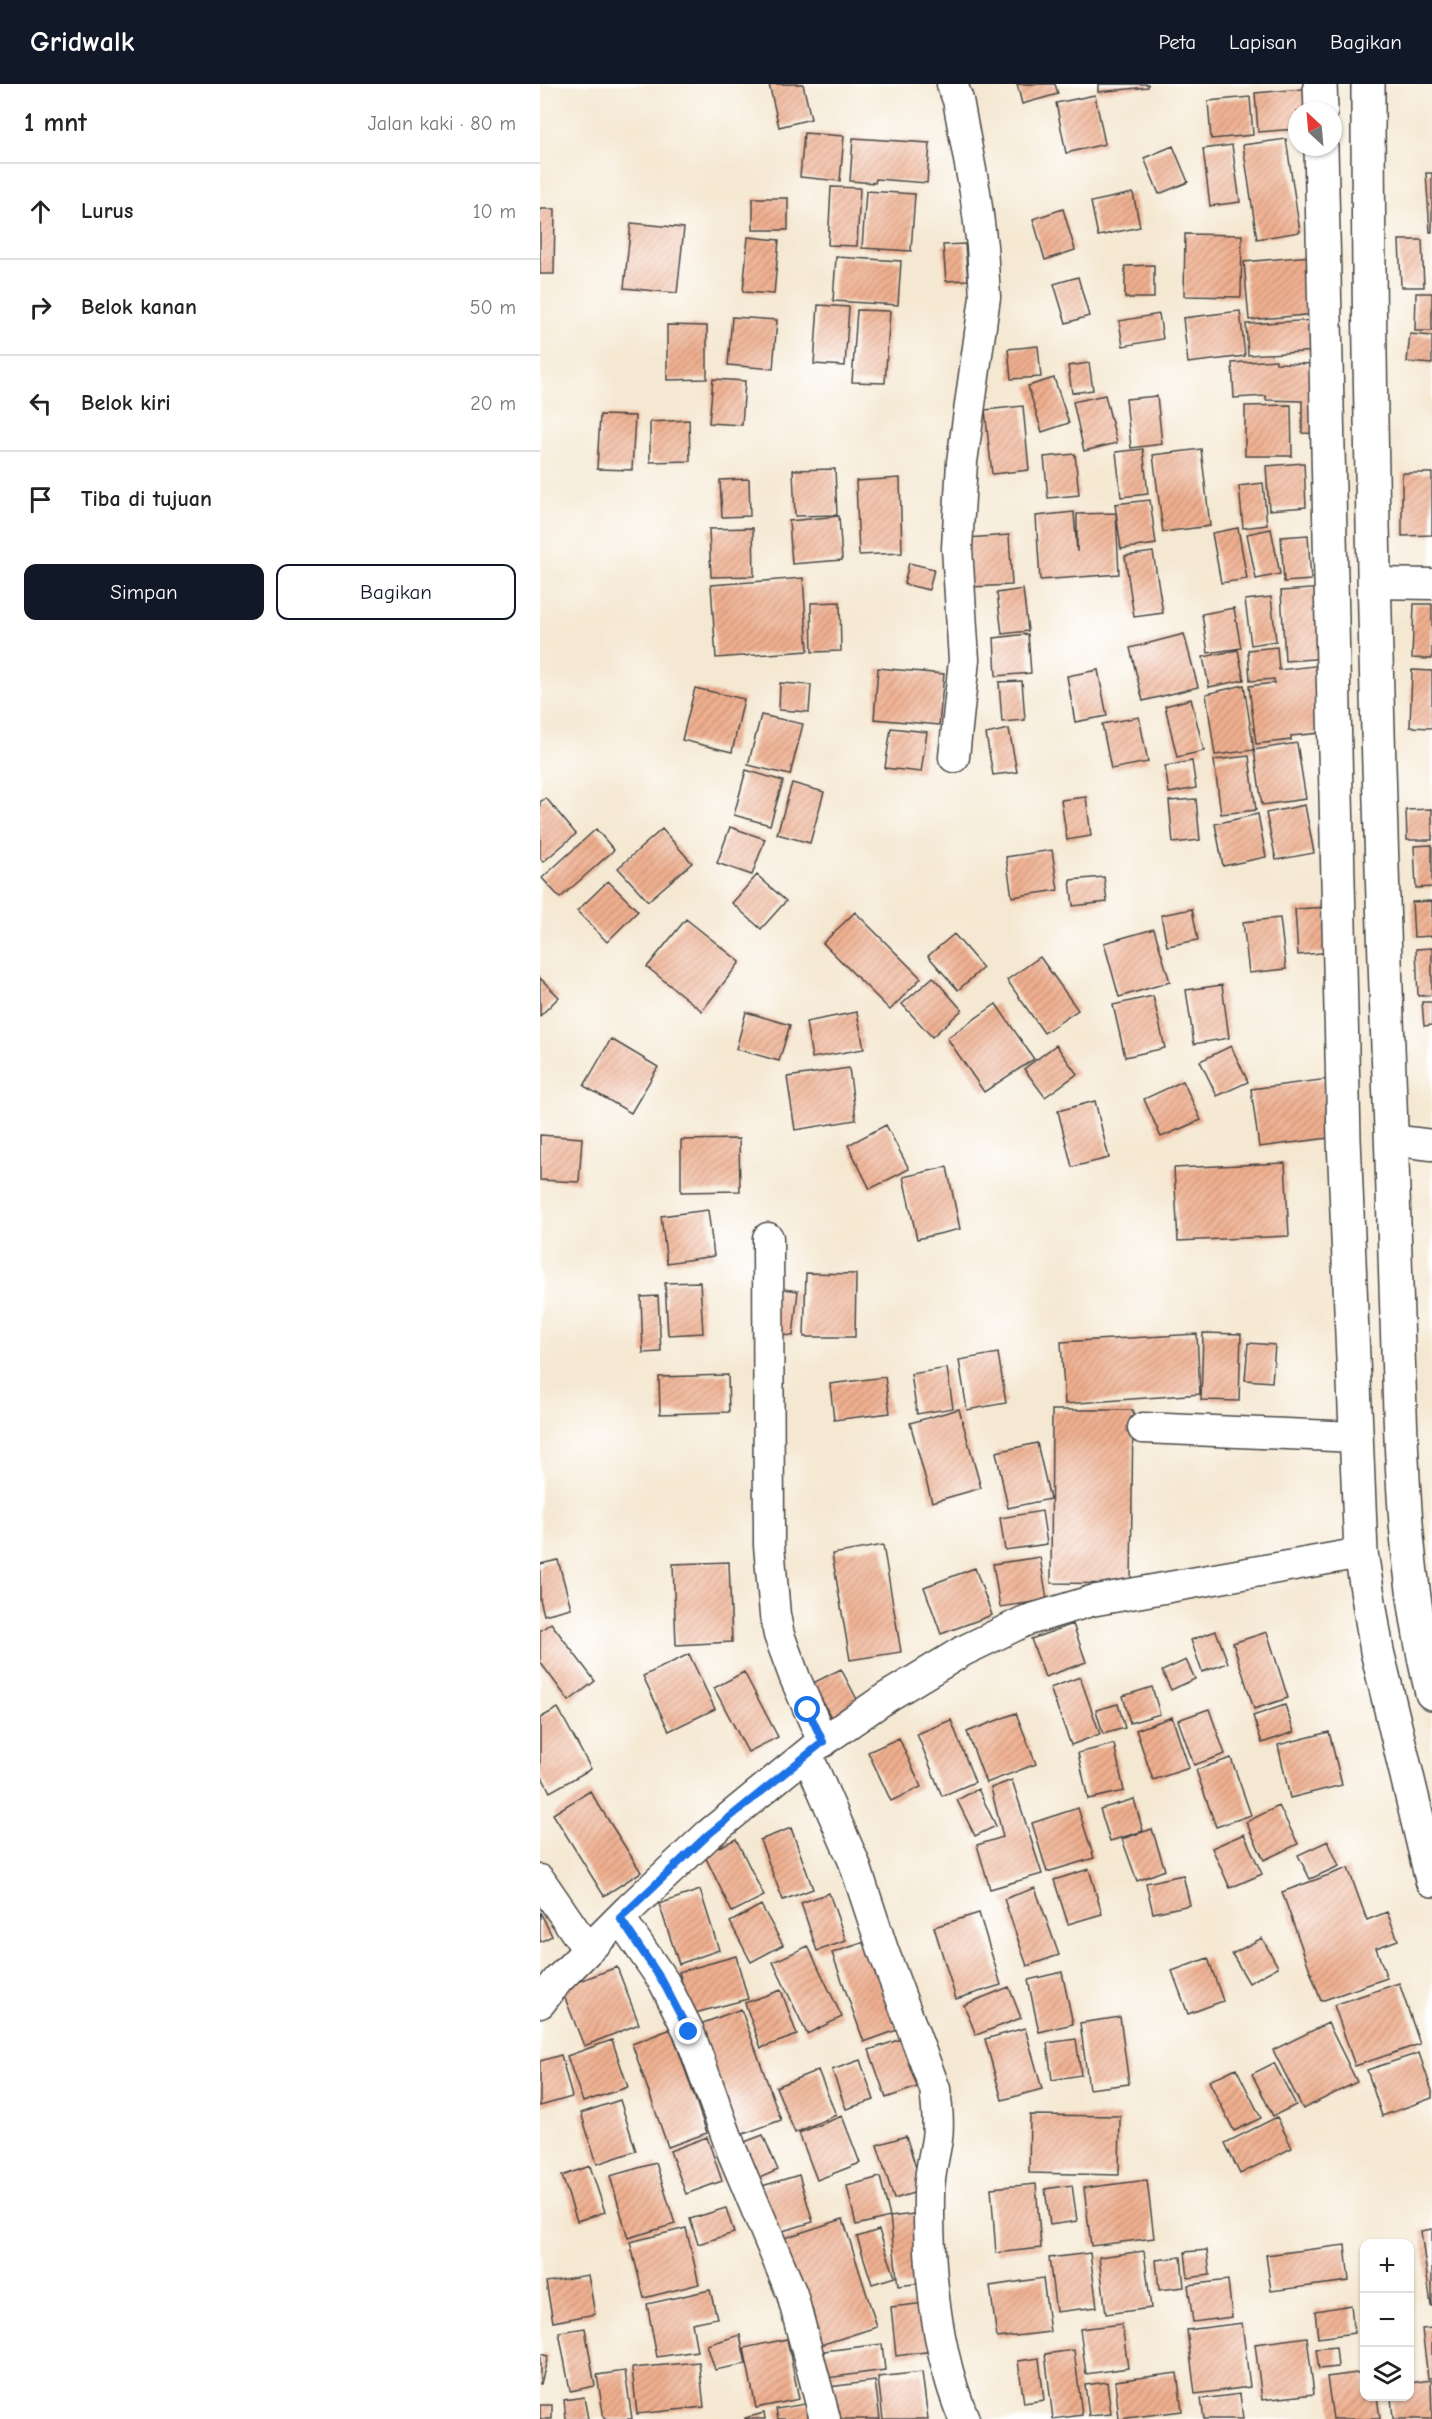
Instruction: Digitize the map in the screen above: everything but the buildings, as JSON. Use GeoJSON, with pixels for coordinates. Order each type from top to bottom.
{"type":"FeatureCollection","features":[{"type":"Feature","properties":{"kind":"highway"},"geometry":{"type":"LineString","coordinates":[[1320,84],[1321,102]]}},
{"type":"Feature","properties":{"kind":"highway"},"geometry":{"type":"LineString","coordinates":[[1368,84],[1368,288],[1374,583],[1400,1424],[1406,1520],[1419,1641],[1432,1694]]}},
{"type":"Feature","properties":{"kind":"highway"},"geometry":{"type":"LineString","coordinates":[[1321,156],[1336,864],[1344,1139],[1361,1552],[1377,1651],[1432,1880]]}},
{"type":"Feature","properties":{"kind":"highway"},"geometry":{"type":"LineString","coordinates":[[1336,864],[1381,863]]}},
{"type":"Feature","properties":{"kind":"street"},"geometry":{"type":"LineString","coordinates":[[952,84],[958,100],[975,192],[982,246],[985,297],[962,462],[957,548],[964,660],[954,757]]}},
{"type":"Feature","properties":{"kind":"street"},"geometry":{"type":"LineString","coordinates":[[1374,583],[1432,584]]}},
{"type":"Feature","properties":{"kind":"street"},"geometry":{"type":"LineString","coordinates":[[1391,1140],[1432,1145]]}},
{"type":"Feature","properties":{"kind":"street"},"geometry":{"type":"LineString","coordinates":[[768,1238],[769,1545],[775,1616],[815,1748],[883,1950],[935,2089],[938,2112],[937,2138],[928,2191],[931,2256],[946,2366],[964,2419]]}},
{"type":"Feature","properties":{"kind":"street"},"geometry":{"type":"LineString","coordinates":[[1143,1428],[1357,1437]]}},
{"type":"Feature","properties":{"kind":"street"},"geometry":{"type":"LineString","coordinates":[[540,2003],[558,1980],[620,1918],[709,1834],[815,1748],[887,1697],[963,1651],[1025,1621],[1091,1600],[1361,1552]]}},
{"type":"Feature","properties":{"kind":"street"},"geometry":{"type":"LineString","coordinates":[[540,1880],[588,1950]]}},
{"type":"Feature","properties":{"kind":"street"},"geometry":{"type":"LineString","coordinates":[[620,1918],[663,1982],[689,2032],[732,2151],[792,2294],[825,2419]]}},
{"type":"Feature","properties":{"kind":"route"},"geometry":{"type":"LineString","coordinates":[[689,2032],[663,1982],[620,1918],[709,1834],[823,1742],[808,1710]]}}]}
